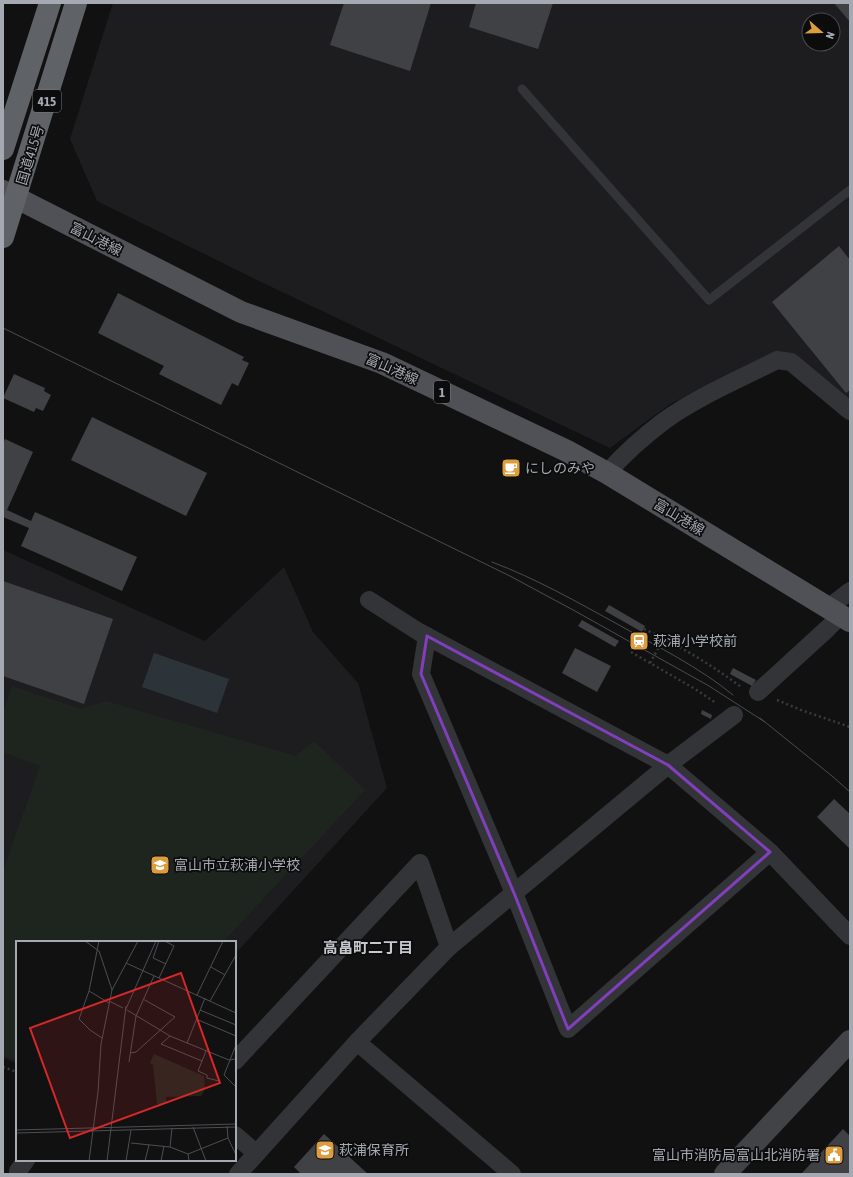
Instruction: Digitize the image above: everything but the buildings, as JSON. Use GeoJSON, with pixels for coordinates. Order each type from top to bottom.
{"type":"FeatureCollection","features":[{"type":"Feature","properties":{"kind":"highway","name":"国道415号"},"geometry":{"type":"LineString","coordinates":[[3,149],[50,3]]}},
{"type":"Feature","properties":{"kind":"highway","name":"国道415号"},"geometry":{"type":"LineString","coordinates":[[3,238],[10,195],[76,3]]}},
{"type":"Feature","properties":{"kind":"main road","name":"富山港線"},"geometry":{"type":"LineString","coordinates":[[10,195],[241,312],[382,363],[567,451],[607,473],[840,615]]}},
{"type":"Feature","properties":{"kind":"street"},"geometry":{"type":"LineString","coordinates":[[607,473],[617,461],[663,422],[689,406],[777,360],[791,362],[850,411]]}},
{"type":"Feature","properties":{"kind":"street"},"geometry":{"type":"LineString","coordinates":[[758,692],[827,629],[840,615],[850,591]]}},
{"type":"Feature","properties":{"kind":"street"},"geometry":{"type":"LineString","coordinates":[[369,600],[426,636],[668,764],[770,852],[850,936]]}},
{"type":"Feature","properties":{"kind":"street"},"geometry":{"type":"LineString","coordinates":[[426,636],[421,674],[514,893],[568,1029],[770,852]]}},
{"type":"Feature","properties":{"kind":"street"},"geometry":{"type":"LineString","coordinates":[[238,1174],[357,1042],[450,946],[668,764],[732,716]]}},
{"type":"Feature","properties":{"kind":"street"},"geometry":{"type":"LineString","coordinates":[[236,1060],[420,863],[450,946]]}},
{"type":"Feature","properties":{"kind":"street"},"geometry":{"type":"LineString","coordinates":[[725,1174],[850,1041]]}},
{"type":"Feature","properties":{"kind":"street"},"geometry":{"type":"LineString","coordinates":[[357,1042],[504,1172]]}},
{"type":"Feature","properties":{"kind":"street"},"geometry":{"type":"LineString","coordinates":[[236,1136],[256,1154]]}},
{"type":"Feature","properties":{"kind":"lane"},"geometry":{"type":"LineString","coordinates":[[522,89],[709,300],[850,190]]}},
{"type":"Feature","properties":{"kind":"path"},"geometry":{"type":"LineString","coordinates":[[644,629],[664,638],[706,662],[746,690],[758,692],[801,710],[850,727]]}},
{"type":"Feature","properties":{"kind":"path"},"geometry":{"type":"LineString","coordinates":[[650,663],[664,638]]}},
{"type":"Feature","properties":{"kind":"path"},"geometry":{"type":"LineString","coordinates":[[631,652],[695,689],[732,716]]}},
{"type":"Feature","properties":{"kind":"path"},"geometry":{"type":"LineString","coordinates":[[3,1067],[16,1072]]}},
{"type":"Feature","properties":{"kind":"highlighted area"},"geometry":{"type":"Polygon","coordinates":[[[427,636],[668,765],[770,852],[568,1029],[514,893],[421,674],[427,636]]]}},
{"type":"Feature","properties":{"kind":"shaded area"},"geometry":{"type":"Polygon","coordinates":[[[113,3],[850,3],[850,403],[769,356],[670,404],[610,448],[257,280],[97,201],[70,139],[113,3]]]}},
{"type":"Feature","properties":{"kind":"shaded area","name":"富山市立萩浦小学校"},"geometry":{"type":"Polygon","coordinates":[[[3,550],[205,641],[284,567],[313,632],[358,683],[387,788],[236,953],[236,941],[16,941],[16,1063],[3,1058],[3,550]]]}},
{"type":"Feature","properties":{"kind":"shaded area"},"geometry":{"type":"Polygon","coordinates":[[[154,653],[229,679],[217,713],[142,687],[154,653]]]}},
{"type":"Feature","properties":{"kind":"shaded area"},"geometry":{"type":"Polygon","coordinates":[[[12,686],[81,709],[106,701],[296,756],[314,741],[365,790],[224,941],[16,941],[16,1060],[3,1056],[3,871],[40,766],[3,752],[3,713],[12,686]]]}},
{"type":"Feature","properties":{"kind":"tram line"},"geometry":{"type":"LineString","coordinates":[[3,328],[510,576],[709,686],[765,722]]}},
{"type":"Feature","properties":{"kind":"tram line"},"geometry":{"type":"LineString","coordinates":[[492,562],[541,583],[663,649],[706,675],[733,695]]}},
{"type":"Feature","properties":{"kind":"tram line"},"geometry":{"type":"LineString","coordinates":[[760,718],[850,792]]}},
{"type":"Feature","properties":{"kind":"place","name":"にしのみや"},"geometry":{"type":"Point","coordinates":[511,468]}},
{"type":"Feature","properties":{"kind":"place","name":"萩浦小学校前"},"geometry":{"type":"Point","coordinates":[639,641]}},
{"type":"Feature","properties":{"kind":"place","name":"富山市立萩浦小学校"},"geometry":{"type":"Point","coordinates":[160,865]}},
{"type":"Feature","properties":{"kind":"place","name":"萩浦保育所"},"geometry":{"type":"Point","coordinates":[325,1150]}},
{"type":"Feature","properties":{"kind":"place","name":"富山市消防局富山北消防署"},"geometry":{"type":"Point","coordinates":[834,1155]}},
{"type":"Feature","properties":{"kind":"district","name":"高畠町二丁目"},"geometry":{"type":"Point","coordinates":[368,947]}}]}
